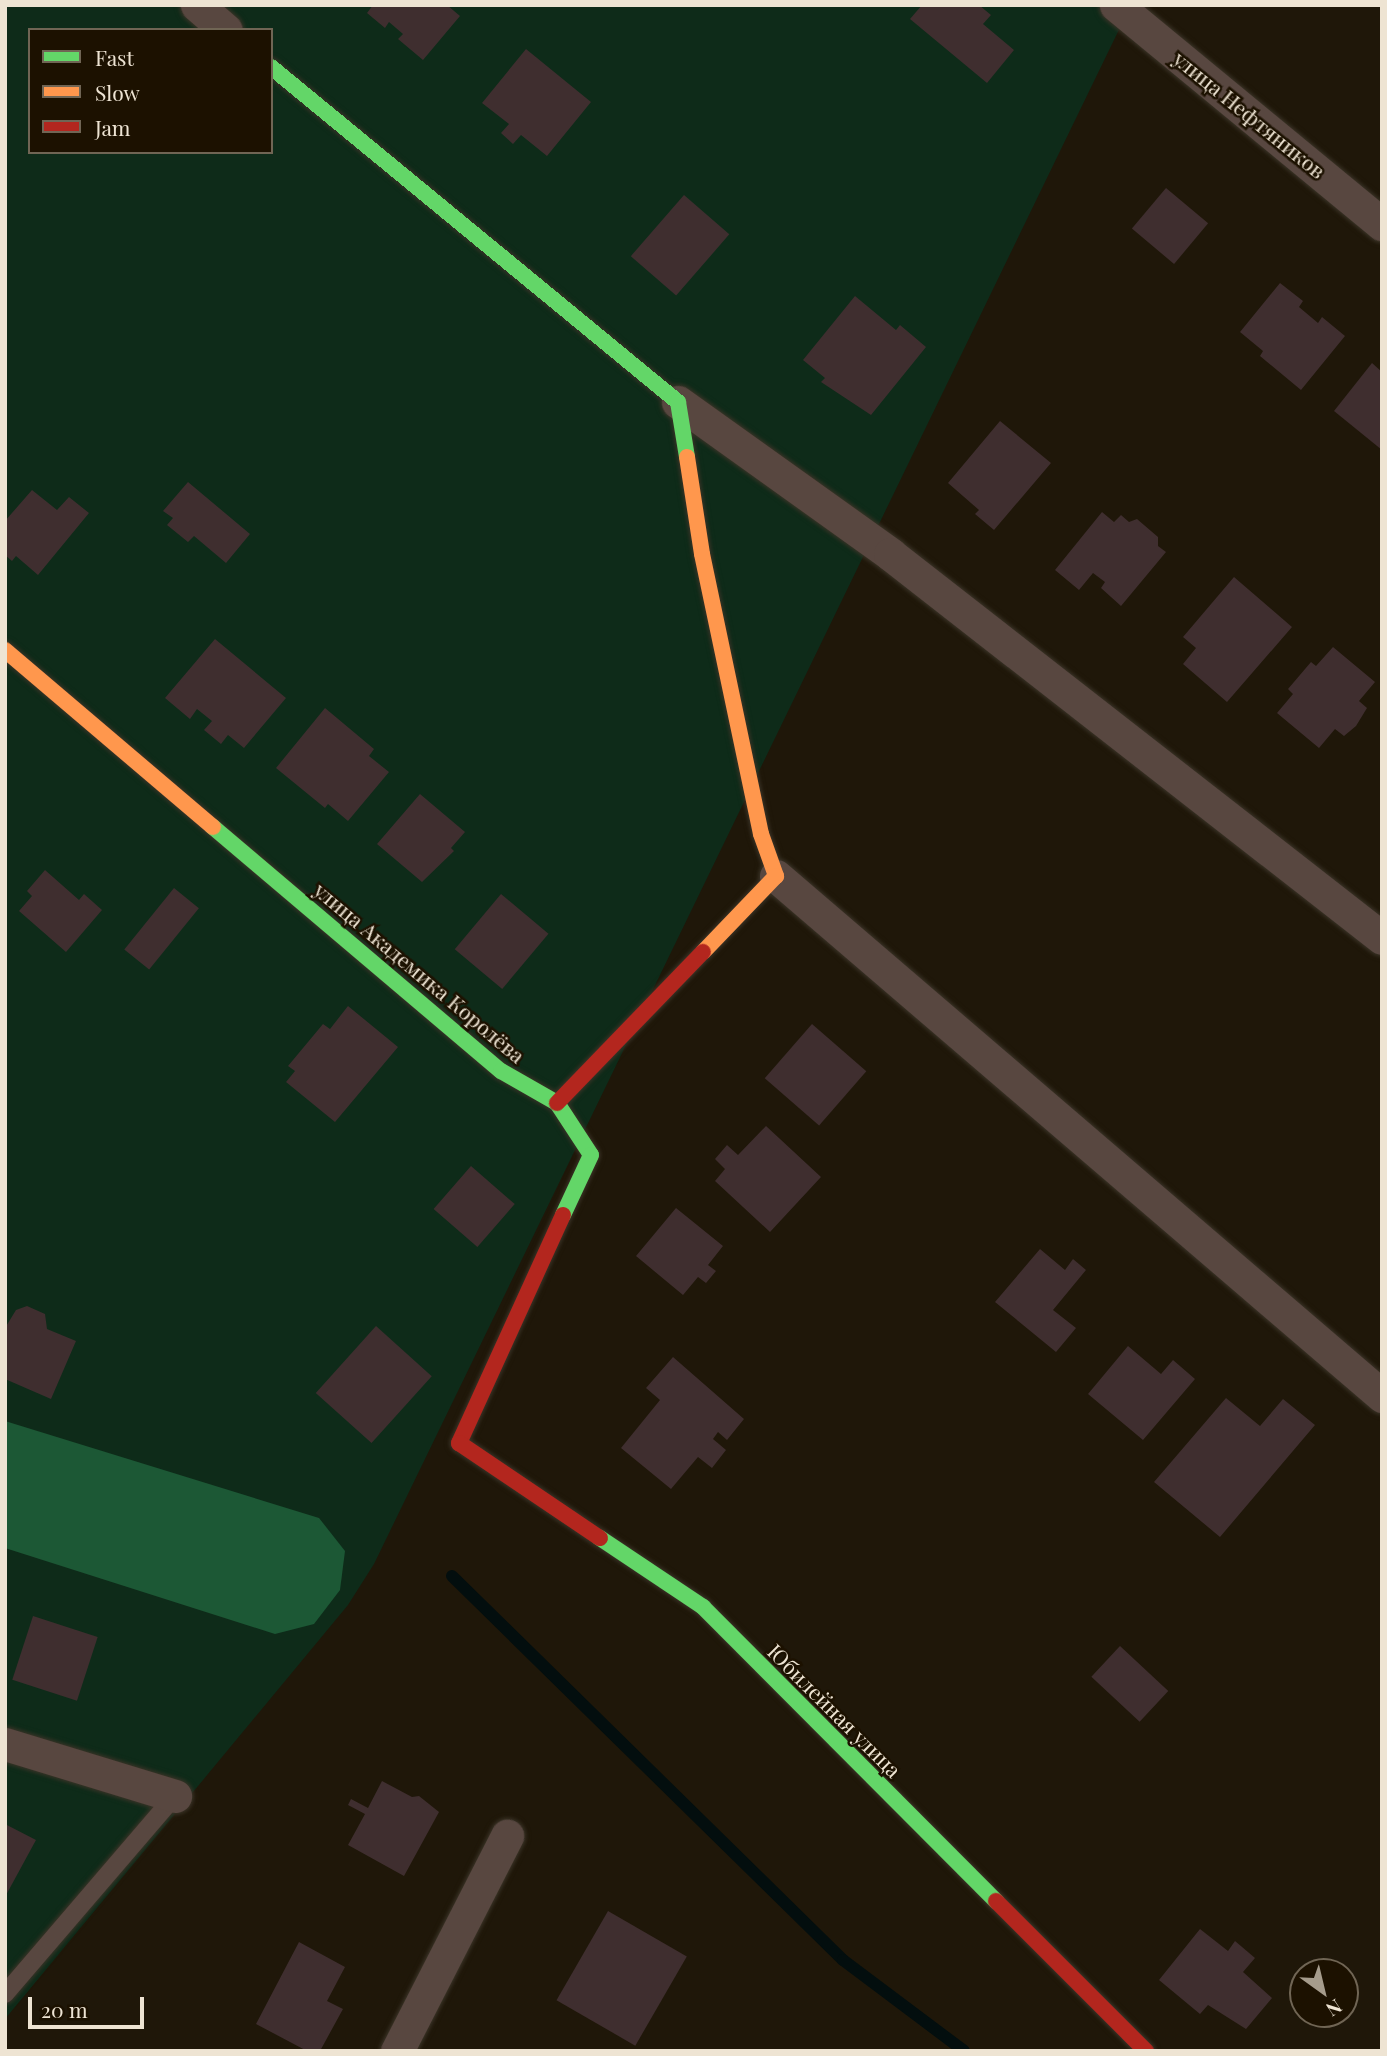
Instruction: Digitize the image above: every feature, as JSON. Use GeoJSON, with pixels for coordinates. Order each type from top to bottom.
{"type":"FeatureCollection","features":[{"type":"Feature","properties":{"kind":"street"},"geometry":{"type":"LineString","coordinates":[[197,5],[224,28]]}},
{"type":"Feature","properties":{"kind":"street","name":"улица Нефтяников"},"geometry":{"type":"LineString","coordinates":[[1116,5],[1382,223]]}},
{"type":"Feature","properties":{"kind":"street"},"geometry":{"type":"LineString","coordinates":[[273,69],[678,402],[890,554],[1382,938]]}},
{"type":"Feature","properties":{"kind":"street"},"geometry":{"type":"LineString","coordinates":[[678,402],[702,554],[755,807],[776,876],[1382,1396]]}},
{"type":"Feature","properties":{"kind":"street","name":"улица Академика Королёва"},"geometry":{"type":"LineString","coordinates":[[5,650],[501,1071],[557,1104],[590,1155],[460,1443]]}},
{"type":"Feature","properties":{"kind":"street"},"geometry":{"type":"LineString","coordinates":[[557,1104],[776,876]]}},
{"type":"Feature","properties":{"kind":"street","name":"Юбилейная улица"},"geometry":{"type":"LineString","coordinates":[[460,1443],[703,1607],[1146,2051]]}},
{"type":"Feature","properties":{"kind":"street"},"geometry":{"type":"LineString","coordinates":[[5,1744],[175,1796]]}},
{"type":"Feature","properties":{"kind":"street"},"geometry":{"type":"LineString","coordinates":[[397,2051],[507,1836]]}},
{"type":"Feature","properties":{"kind":"lane"},"geometry":{"type":"LineString","coordinates":[[5,1994],[175,1796]]}},
{"type":"Feature","properties":{"kind":"green space"},"geometry":{"type":"Polygon","coordinates":[[[5,5],[1131,5],[374,1564],[348,1605],[5,2019],[5,5]]]}},
{"type":"Feature","properties":{"kind":"green space"},"geometry":{"type":"Polygon","coordinates":[[[5,1421],[319,1518],[345,1551],[340,1590],[314,1624],[275,1634],[5,1548],[5,1421]]]}},
{"type":"Feature","properties":{"kind":"building"},"geometry":{"type":"Polygon","coordinates":[[[373,5],[447,5],[460,16],[423,60],[398,39],[403,34],[389,22],[385,28],[367,13],[373,5]]]}},
{"type":"Feature","properties":{"kind":"building"},"geometry":{"type":"Polygon","coordinates":[[[922,5],[979,5],[991,15],[983,24],[1014,50],[987,83],[910,19],[922,5]]]}},
{"type":"Feature","properties":{"kind":"building"},"geometry":{"type":"Polygon","coordinates":[[[526,49],[591,102],[547,156],[521,135],[513,144],[501,133],[509,124],[482,103],[526,49]]]}},
{"type":"Feature","properties":{"kind":"building"},"geometry":{"type":"Polygon","coordinates":[[[1166,188],[1208,223],[1174,264],[1132,229],[1166,188]]]}},
{"type":"Feature","properties":{"kind":"building"},"geometry":{"type":"Polygon","coordinates":[[[684,195],[729,234],[676,295],[631,256],[684,195]]]}},
{"type":"Feature","properties":{"kind":"building"},"geometry":{"type":"Polygon","coordinates":[[[1280,283],[1303,301],[1299,307],[1318,323],[1322,317],[1345,336],[1301,390],[1260,356],[1263,351],[1240,332],[1280,283]]]}},
{"type":"Feature","properties":{"kind":"building"},"geometry":{"type":"Polygon","coordinates":[[[855,296],[896,330],[900,325],[926,347],[871,415],[821,382],[825,378],[803,360],[855,296]]]}},
{"type":"Feature","properties":{"kind":"building"},"geometry":{"type":"Polygon","coordinates":[[[1372,363],[1382,372],[1382,450],[1334,411],[1372,363]]]}},
{"type":"Feature","properties":{"kind":"building"},"geometry":{"type":"Polygon","coordinates":[[[1000,421],[1051,463],[994,530],[975,514],[979,510],[948,483],[1000,421]]]}},
{"type":"Feature","properties":{"kind":"building"},"geometry":{"type":"Polygon","coordinates":[[[188,482],[250,534],[226,563],[194,536],[188,542],[167,525],[173,518],[163,511],[188,482]]]}},
{"type":"Feature","properties":{"kind":"building"},"geometry":{"type":"Polygon","coordinates":[[[32,490],[57,510],[69,497],[89,513],[38,575],[16,556],[12,561],[5,555],[5,521],[32,490]]]}},
{"type":"Feature","properties":{"kind":"building"},"geometry":{"type":"Polygon","coordinates":[[[1102,512],[1114,522],[1121,515],[1129,522],[1137,519],[1158,537],[1158,546],[1166,552],[1121,606],[1101,588],[1105,582],[1093,573],[1079,590],[1055,570],[1102,512]]]}},
{"type":"Feature","properties":{"kind":"building"},"geometry":{"type":"Polygon","coordinates":[[[1234,577],[1292,627],[1227,702],[1183,664],[1196,648],[1183,637],[1234,577]]]}},
{"type":"Feature","properties":{"kind":"building"},"geometry":{"type":"Polygon","coordinates":[[[215,639],[286,698],[244,748],[228,735],[221,744],[204,730],[212,721],[197,709],[190,719],[165,698],[215,639]]]}},
{"type":"Feature","properties":{"kind":"building"},"geometry":{"type":"Polygon","coordinates":[[[1333,647],[1375,682],[1359,701],[1367,708],[1356,726],[1344,736],[1335,729],[1319,748],[1277,713],[1293,694],[1288,689],[1311,662],[1316,666],[1333,647]]]}},
{"type":"Feature","properties":{"kind":"building"},"geometry":{"type":"Polygon","coordinates":[[[325,708],[374,749],[369,756],[389,772],[348,821],[328,804],[325,808],[276,768],[325,708]]]}},
{"type":"Feature","properties":{"kind":"building"},"geometry":{"type":"Polygon","coordinates":[[[420,794],[465,832],[451,848],[454,851],[422,882],[377,844],[420,794]]]}},
{"type":"Feature","properties":{"kind":"building"},"geometry":{"type":"Polygon","coordinates":[[[45,870],[79,900],[84,894],[102,910],[66,952],[19,911],[32,896],[27,891],[45,870]]]}},
{"type":"Feature","properties":{"kind":"building"},"geometry":{"type":"Polygon","coordinates":[[[174,888],[199,908],[149,970],[124,949],[174,888]]]}},
{"type":"Feature","properties":{"kind":"building"},"geometry":{"type":"Polygon","coordinates":[[[501,894],[548,934],[502,989],[455,949],[501,894]]]}},
{"type":"Feature","properties":{"kind":"building"},"geometry":{"type":"Polygon","coordinates":[[[348,1006],[398,1047],[335,1122],[286,1082],[295,1071],[288,1066],[323,1024],[330,1029],[348,1006]]]}},
{"type":"Feature","properties":{"kind":"building"},"geometry":{"type":"Polygon","coordinates":[[[812,1024],[866,1071],[819,1126],[765,1078],[812,1024]]]}},
{"type":"Feature","properties":{"kind":"building"},"geometry":{"type":"Polygon","coordinates":[[[766,1126],[821,1177],[770,1232],[715,1181],[725,1169],[715,1159],[727,1145],[738,1155],[766,1126]]]}},
{"type":"Feature","properties":{"kind":"building"},"geometry":{"type":"Polygon","coordinates":[[[471,1166],[515,1204],[477,1247],[434,1209],[471,1166]]]}},
{"type":"Feature","properties":{"kind":"building"},"geometry":{"type":"Polygon","coordinates":[[[676,1208],[723,1246],[708,1265],[716,1271],[706,1283],[698,1277],[683,1295],[636,1256],[676,1208]]]}},
{"type":"Feature","properties":{"kind":"building"},"geometry":{"type":"Polygon","coordinates":[[[1040,1249],[1065,1270],[1073,1259],[1086,1270],[1053,1310],[1076,1328],[1056,1352],[995,1302],[1040,1249]]]}},
{"type":"Feature","properties":{"kind":"building"},"geometry":{"type":"Polygon","coordinates":[[[27,1306],[45,1314],[47,1329],[76,1341],[51,1399],[5,1379],[5,1328],[16,1310],[27,1306]]]}},
{"type":"Feature","properties":{"kind":"building"},"geometry":{"type":"Polygon","coordinates":[[[376,1326],[432,1376],[372,1443],[316,1393],[376,1326]]]}},
{"type":"Feature","properties":{"kind":"building"},"geometry":{"type":"Polygon","coordinates":[[[1128,1346],[1161,1374],[1173,1360],[1195,1379],[1143,1440],[1088,1394],[1128,1346]]]}},
{"type":"Feature","properties":{"kind":"building"},"geometry":{"type":"Polygon","coordinates":[[[673,1357],[744,1419],[727,1440],[718,1432],[713,1439],[726,1450],[712,1468],[698,1457],[671,1489],[621,1448],[660,1400],[646,1388],[673,1357]]]}},
{"type":"Feature","properties":{"kind":"building"},"geometry":{"type":"Polygon","coordinates":[[[1226,1398],[1260,1426],[1283,1399],[1315,1425],[1220,1537],[1154,1482],[1226,1398]]]}},
{"type":"Feature","properties":{"kind":"building"},"geometry":{"type":"Polygon","coordinates":[[[33,1616],[98,1637],[77,1701],[12,1680],[33,1616]]]}},
{"type":"Feature","properties":{"kind":"building"},"geometry":{"type":"Polygon","coordinates":[[[1120,1646],[1168,1691],[1140,1722],[1091,1677],[1120,1646]]]}},
{"type":"Feature","properties":{"kind":"building"},"geometry":{"type":"Polygon","coordinates":[[[382,1781],[412,1797],[419,1796],[439,1812],[404,1876],[348,1845],[365,1814],[348,1805],[351,1799],[368,1808],[382,1781]]]}},
{"type":"Feature","properties":{"kind":"building"},"geometry":{"type":"Polygon","coordinates":[[[5,1824],[36,1840],[5,1897],[5,1824]]]}},
{"type":"Feature","properties":{"kind":"building"},"geometry":{"type":"Polygon","coordinates":[[[608,1911],[687,1956],[635,2046],[556,2000],[608,1911]]]}},
{"type":"Feature","properties":{"kind":"building"},"geometry":{"type":"Polygon","coordinates":[[[1200,1929],[1228,1951],[1235,1941],[1255,1958],[1243,1972],[1272,1998],[1246,2029],[1208,2005],[1200,2014],[1159,1980],[1200,1929]]]}},
{"type":"Feature","properties":{"kind":"building"},"geometry":{"type":"Polygon","coordinates":[[[299,1942],[345,1967],[327,2001],[343,2009],[320,2051],[307,2051],[256,2024],[299,1942]]]}},
{"type":"Feature","properties":{"kind":"waterway"},"geometry":{"type":"LineString","coordinates":[[452,1576],[843,1960],[964,2051]]}},
{"type":"Feature","properties":{"kind":"traffic: fast"},"geometry":{"type":"LineString","coordinates":[[273,69],[678,402],[687,457]]}},
{"type":"Feature","properties":{"kind":"traffic: fast"},"geometry":{"type":"LineString","coordinates":[[213,827],[501,1071],[557,1103],[591,1155],[563,1215]]}},
{"type":"Feature","properties":{"kind":"traffic: fast"},"geometry":{"type":"LineString","coordinates":[[600,1538],[703,1607],[996,1901]]}},
{"type":"Feature","properties":{"kind":"traffic: slow"},"geometry":{"type":"LineString","coordinates":[[687,457],[702,554],[761,834],[776,876],[703,952]]}},
{"type":"Feature","properties":{"kind":"traffic: slow"},"geometry":{"type":"LineString","coordinates":[[5,650],[213,827]]}},
{"type":"Feature","properties":{"kind":"traffic: jam"},"geometry":{"type":"LineString","coordinates":[[557,1103],[703,952]]}},
{"type":"Feature","properties":{"kind":"traffic: jam"},"geometry":{"type":"LineString","coordinates":[[563,1215],[459,1443],[600,1538]]}},
{"type":"Feature","properties":{"kind":"traffic: jam"},"geometry":{"type":"LineString","coordinates":[[996,1901],[1146,2051]]}}]}
